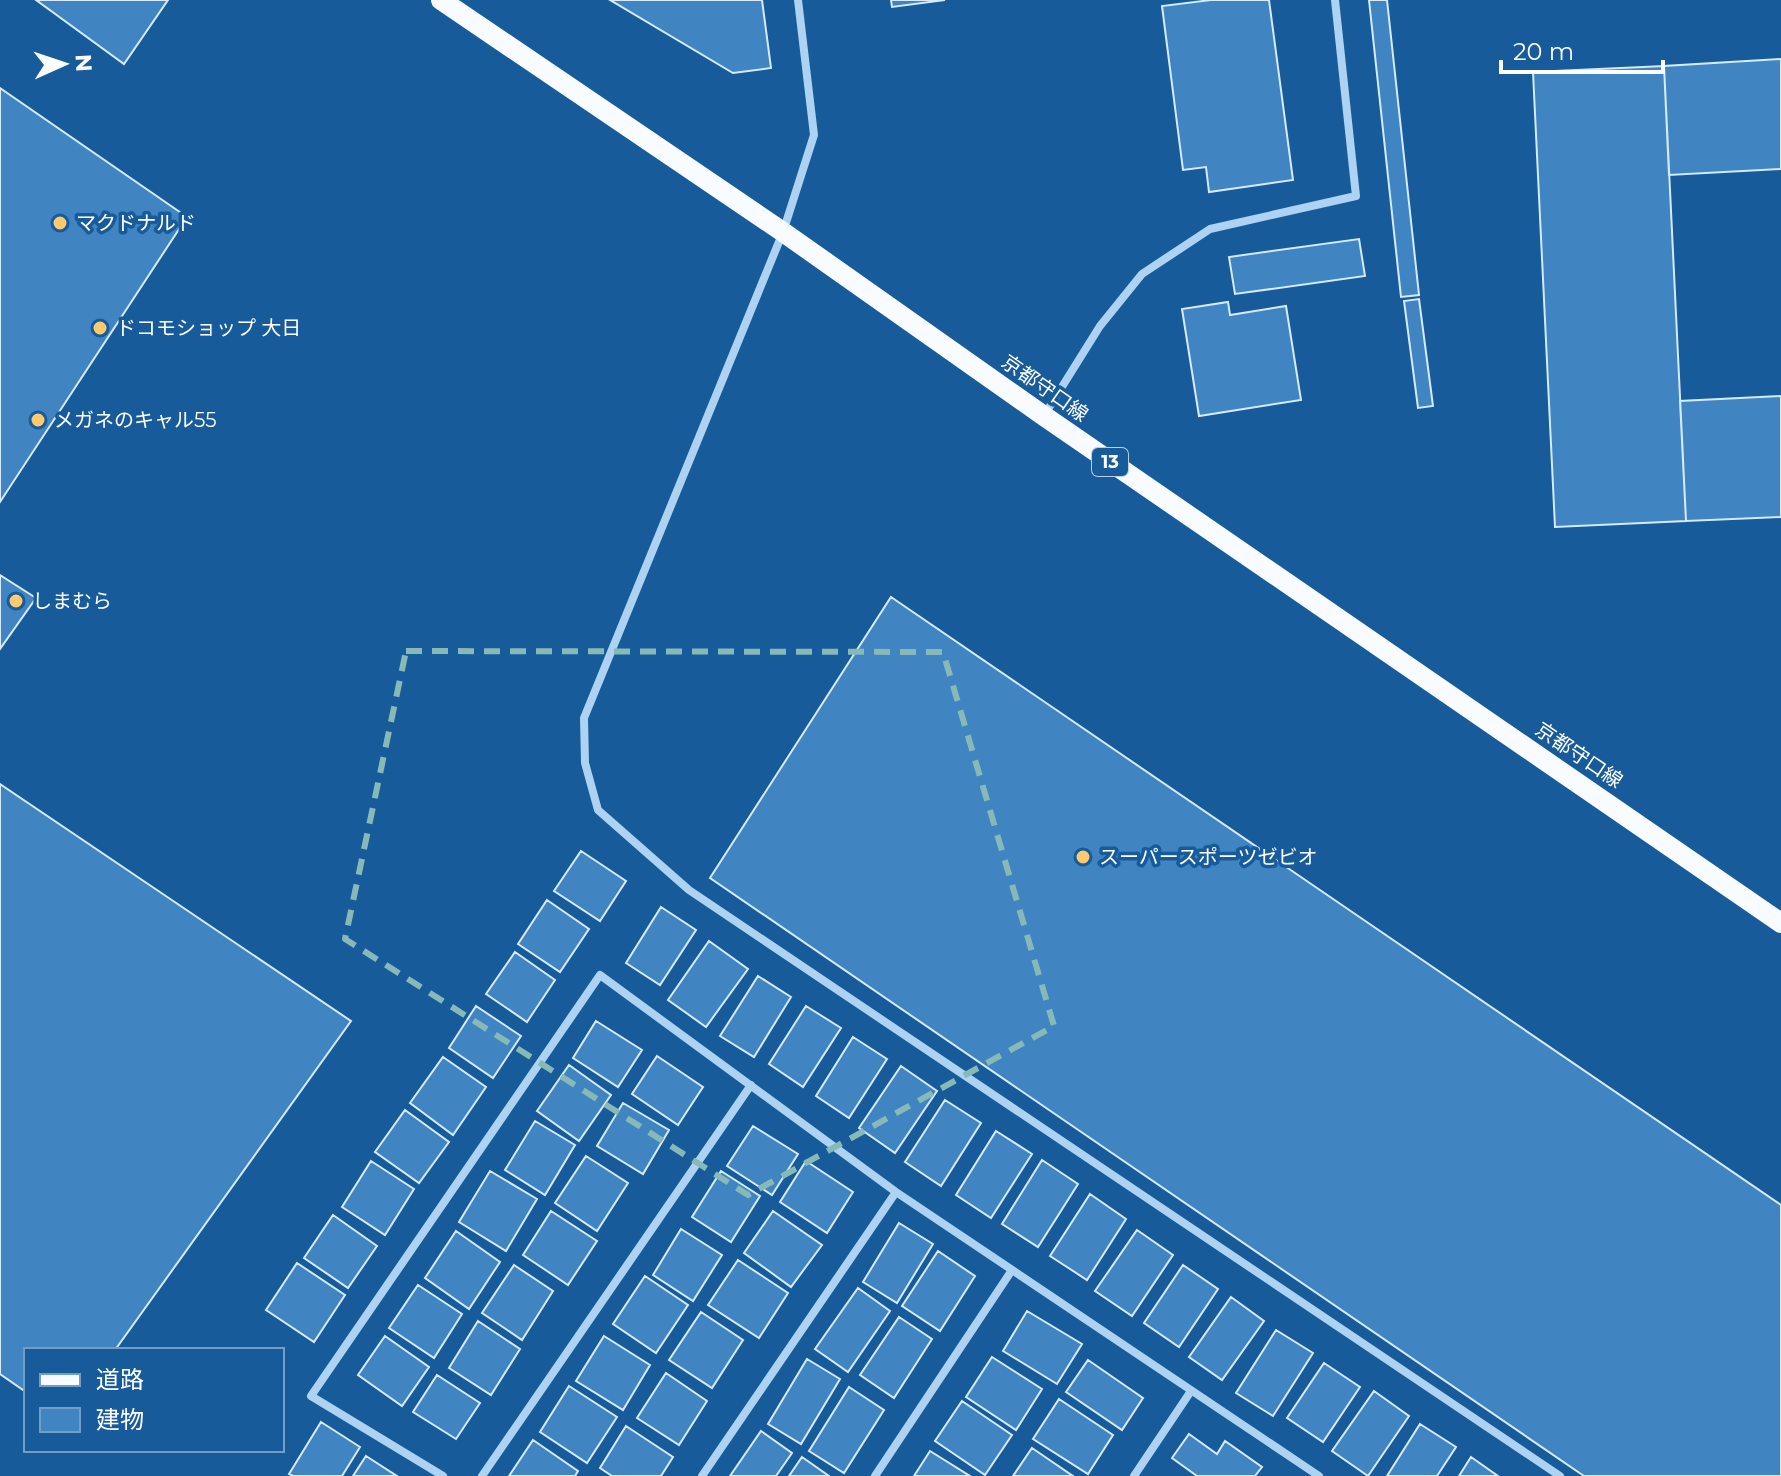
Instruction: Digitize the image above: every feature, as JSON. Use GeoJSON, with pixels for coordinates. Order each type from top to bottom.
{"type":"FeatureCollection","features":[{"type":"Feature","properties":{"kind":"main road","name":"京都守口線"},"geometry":{"type":"LineString","coordinates":[[441,0],[783,232],[1044,416],[1781,923]]}},
{"type":"Feature","properties":{"kind":"street"},"geometry":{"type":"LineString","coordinates":[[798,0],[814,135],[783,232],[584,718],[585,763],[598,810],[689,890],[1560,1476]]}},
{"type":"Feature","properties":{"kind":"street"},"geometry":{"type":"LineString","coordinates":[[1044,416],[1100,326],[1142,274],[1210,229],[1356,196],[1335,0]]}},
{"type":"Feature","properties":{"kind":"street"},"geometry":{"type":"LineString","coordinates":[[443,1476],[311,1396],[600,975],[896,1192],[1319,1476]]}},
{"type":"Feature","properties":{"kind":"street"},"geometry":{"type":"LineString","coordinates":[[482,1476],[751,1085]]}},
{"type":"Feature","properties":{"kind":"street"},"geometry":{"type":"LineString","coordinates":[[702,1476],[896,1192]]}},
{"type":"Feature","properties":{"kind":"street"},"geometry":{"type":"LineString","coordinates":[[875,1476],[1012,1270]]}},
{"type":"Feature","properties":{"kind":"street"},"geometry":{"type":"LineString","coordinates":[[1134,1476],[1191,1391]]}},
{"type":"Feature","properties":{"kind":"highlighted area"},"geometry":{"type":"Polygon","coordinates":[[[406,651],[943,652],[1054,1026],[748,1195],[345,939],[406,651]]]}},
{"type":"Feature","properties":{"kind":"building"},"geometry":{"type":"Polygon","coordinates":[[[36,0],[168,0],[124,64],[36,0]]]}},
{"type":"Feature","properties":{"kind":"building"},"geometry":{"type":"Polygon","coordinates":[[[610,0],[762,0],[771,68],[733,73],[610,0]]]}},
{"type":"Feature","properties":{"kind":"building"},"geometry":{"type":"Polygon","coordinates":[[[891,0],[945,0],[892,7],[891,0]]]}},
{"type":"Feature","properties":{"kind":"building"},"geometry":{"type":"Polygon","coordinates":[[[1211,0],[1269,0],[1293,180],[1209,192],[1206,167],[1183,170],[1162,6],[1211,0]]]}},
{"type":"Feature","properties":{"kind":"building"},"geometry":{"type":"Polygon","coordinates":[[[1369,0],[1387,0],[1419,295],[1401,297],[1369,0]]]}},
{"type":"Feature","properties":{"kind":"building"},"geometry":{"type":"Polygon","coordinates":[[[1781,59],[1781,169],[1669,175],[1664,66],[1781,59]]]}},
{"type":"Feature","properties":{"kind":"building"},"geometry":{"type":"Polygon","coordinates":[[[1664,66],[1686,521],[1555,527],[1533,72],[1664,66]]]}},
{"type":"Feature","properties":{"kind":"building"},"geometry":{"type":"Polygon","coordinates":[[[0,88],[187,217],[0,502],[0,88]]]}},
{"type":"Feature","properties":{"kind":"building"},"geometry":{"type":"Polygon","coordinates":[[[1359,239],[1365,276],[1235,294],[1229,257],[1359,239]]]}},
{"type":"Feature","properties":{"kind":"building"},"geometry":{"type":"Polygon","coordinates":[[[1419,299],[1433,406],[1418,408],[1404,301],[1419,299]]]}},
{"type":"Feature","properties":{"kind":"building"},"geometry":{"type":"Polygon","coordinates":[[[1228,302],[1230,315],[1286,306],[1301,400],[1199,416],[1182,309],[1228,302]]]}},
{"type":"Feature","properties":{"kind":"building"},"geometry":{"type":"Polygon","coordinates":[[[1781,396],[1781,517],[1686,521],[1680,401],[1781,396]]]}},
{"type":"Feature","properties":{"kind":"building"},"geometry":{"type":"Polygon","coordinates":[[[0,575],[36,598],[0,649],[0,575]]]}},
{"type":"Feature","properties":{"kind":"building"},"geometry":{"type":"Polygon","coordinates":[[[891,597],[1781,1205],[1781,1476],[1584,1476],[710,878],[891,597]]]}},
{"type":"Feature","properties":{"kind":"building"},"geometry":{"type":"Polygon","coordinates":[[[0,784],[351,1021],[116,1348],[24,1348],[24,1391],[0,1374],[0,784]]]}},
{"type":"Feature","properties":{"kind":"building"},"geometry":{"type":"Polygon","coordinates":[[[581,851],[626,881],[600,921],[554,891],[581,851]]]}},
{"type":"Feature","properties":{"kind":"building"},"geometry":{"type":"Polygon","coordinates":[[[547,900],[589,929],[560,972],[518,944],[547,900]]]}},
{"type":"Feature","properties":{"kind":"building"},"geometry":{"type":"Polygon","coordinates":[[[661,907],[696,930],[660,985],[626,963],[661,907]]]}},
{"type":"Feature","properties":{"kind":"building"},"geometry":{"type":"Polygon","coordinates":[[[709,941],[748,969],[706,1027],[668,1000],[709,941]]]}},
{"type":"Feature","properties":{"kind":"building"},"geometry":{"type":"Polygon","coordinates":[[[515,952],[555,980],[527,1022],[486,994],[515,952]]]}},
{"type":"Feature","properties":{"kind":"building"},"geometry":{"type":"Polygon","coordinates":[[[758,976],[791,997],[754,1057],[720,1036],[758,976]]]}},
{"type":"Feature","properties":{"kind":"building"},"geometry":{"type":"Polygon","coordinates":[[[476,1006],[521,1036],[493,1078],[449,1048],[476,1006]]]}},
{"type":"Feature","properties":{"kind":"building"},"geometry":{"type":"Polygon","coordinates":[[[806,1006],[841,1028],[803,1087],[769,1064],[806,1006]]]}},
{"type":"Feature","properties":{"kind":"building"},"geometry":{"type":"Polygon","coordinates":[[[596,1021],[642,1050],[618,1087],[573,1058],[596,1021]]]}},
{"type":"Feature","properties":{"kind":"building"},"geometry":{"type":"Polygon","coordinates":[[[853,1037],[887,1059],[849,1118],[816,1096],[853,1037]]]}},
{"type":"Feature","properties":{"kind":"building"},"geometry":{"type":"Polygon","coordinates":[[[657,1056],[703,1087],[678,1125],[632,1094],[657,1056]]]}},
{"type":"Feature","properties":{"kind":"building"},"geometry":{"type":"Polygon","coordinates":[[[443,1057],[486,1087],[453,1135],[410,1103],[443,1057]]]}},
{"type":"Feature","properties":{"kind":"building"},"geometry":{"type":"Polygon","coordinates":[[[569,1065],[611,1095],[579,1141],[537,1111],[569,1065]]]}},
{"type":"Feature","properties":{"kind":"building"},"geometry":{"type":"Polygon","coordinates":[[[901,1066],[937,1091],[895,1153],[859,1128],[901,1066]]]}},
{"type":"Feature","properties":{"kind":"building"},"geometry":{"type":"Polygon","coordinates":[[[945,1100],[981,1123],[941,1186],[905,1162],[945,1100]]]}},
{"type":"Feature","properties":{"kind":"building"},"geometry":{"type":"Polygon","coordinates":[[[623,1103],[669,1130],[643,1174],[597,1146],[623,1103]]]}},
{"type":"Feature","properties":{"kind":"building"},"geometry":{"type":"Polygon","coordinates":[[[405,1110],[449,1142],[419,1183],[375,1152],[405,1110]]]}},
{"type":"Feature","properties":{"kind":"building"},"geometry":{"type":"Polygon","coordinates":[[[535,1121],[575,1145],[545,1195],[505,1170],[535,1121]]]}},
{"type":"Feature","properties":{"kind":"building"},"geometry":{"type":"Polygon","coordinates":[[[753,1126],[798,1154],[772,1195],[727,1166],[753,1126]]]}},
{"type":"Feature","properties":{"kind":"building"},"geometry":{"type":"Polygon","coordinates":[[[996,1131],[1032,1154],[991,1218],[956,1195],[996,1131]]]}},
{"type":"Feature","properties":{"kind":"building"},"geometry":{"type":"Polygon","coordinates":[[[586,1156],[628,1183],[597,1231],[555,1203],[586,1156]]]}},
{"type":"Feature","properties":{"kind":"building"},"geometry":{"type":"Polygon","coordinates":[[[1042,1160],[1078,1184],[1038,1247],[1002,1224],[1042,1160]]]}},
{"type":"Feature","properties":{"kind":"building"},"geometry":{"type":"Polygon","coordinates":[[[371,1161],[414,1189],[385,1235],[342,1207],[371,1161]]]}},
{"type":"Feature","properties":{"kind":"building"},"geometry":{"type":"Polygon","coordinates":[[[806,1161],[853,1192],[827,1233],[780,1202],[806,1161]]]}},
{"type":"Feature","properties":{"kind":"building"},"geometry":{"type":"Polygon","coordinates":[[[490,1171],[537,1199],[506,1251],[459,1222],[490,1171]]]}},
{"type":"Feature","properties":{"kind":"building"},"geometry":{"type":"Polygon","coordinates":[[[721,1171],[760,1196],[731,1242],[692,1217],[721,1171]]]}},
{"type":"Feature","properties":{"kind":"building"},"geometry":{"type":"Polygon","coordinates":[[[1090,1194],[1126,1219],[1087,1280],[1050,1256],[1090,1194]]]}},
{"type":"Feature","properties":{"kind":"building"},"geometry":{"type":"Polygon","coordinates":[[[551,1211],[597,1241],[568,1285],[523,1255],[551,1211]]]}},
{"type":"Feature","properties":{"kind":"building"},"geometry":{"type":"Polygon","coordinates":[[[773,1211],[822,1245],[791,1287],[744,1253],[773,1211]]]}},
{"type":"Feature","properties":{"kind":"building"},"geometry":{"type":"Polygon","coordinates":[[[333,1215],[377,1246],[348,1288],[304,1258],[333,1215]]]}},
{"type":"Feature","properties":{"kind":"building"},"geometry":{"type":"Polygon","coordinates":[[[899,1223],[933,1244],[897,1303],[863,1282],[899,1223]]]}},
{"type":"Feature","properties":{"kind":"building"},"geometry":{"type":"Polygon","coordinates":[[[681,1229],[722,1255],[693,1301],[653,1275],[681,1229]]]}},
{"type":"Feature","properties":{"kind":"building"},"geometry":{"type":"Polygon","coordinates":[[[1137,1230],[1173,1255],[1132,1316],[1095,1291],[1137,1230]]]}},
{"type":"Feature","properties":{"kind":"building"},"geometry":{"type":"Polygon","coordinates":[[[456,1231],[500,1262],[469,1309],[425,1278],[456,1231]]]}},
{"type":"Feature","properties":{"kind":"building"},"geometry":{"type":"Polygon","coordinates":[[[938,1251],[975,1276],[940,1331],[902,1306],[938,1251]]]}},
{"type":"Feature","properties":{"kind":"building"},"geometry":{"type":"Polygon","coordinates":[[[738,1260],[788,1293],[759,1338],[708,1305],[738,1260]]]}},
{"type":"Feature","properties":{"kind":"building"},"geometry":{"type":"Polygon","coordinates":[[[297,1263],[345,1295],[314,1342],[266,1310],[297,1263]]]}},
{"type":"Feature","properties":{"kind":"building"},"geometry":{"type":"Polygon","coordinates":[[[514,1265],[553,1291],[522,1340],[482,1313],[514,1265]]]}},
{"type":"Feature","properties":{"kind":"building"},"geometry":{"type":"Polygon","coordinates":[[[1183,1265],[1218,1289],[1179,1347],[1144,1323],[1183,1265]]]}},
{"type":"Feature","properties":{"kind":"building"},"geometry":{"type":"Polygon","coordinates":[[[645,1276],[688,1305],[656,1353],[613,1324],[645,1276]]]}},
{"type":"Feature","properties":{"kind":"building"},"geometry":{"type":"Polygon","coordinates":[[[418,1285],[462,1314],[434,1358],[389,1328],[418,1285]]]}},
{"type":"Feature","properties":{"kind":"building"},"geometry":{"type":"Polygon","coordinates":[[[858,1288],[890,1311],[848,1372],[815,1349],[858,1288]]]}},
{"type":"Feature","properties":{"kind":"building"},"geometry":{"type":"Polygon","coordinates":[[[1231,1297],[1264,1321],[1222,1380],[1189,1357],[1231,1297]]]}},
{"type":"Feature","properties":{"kind":"building"},"geometry":{"type":"Polygon","coordinates":[[[1027,1311],[1082,1344],[1057,1384],[1003,1351],[1027,1311]]]}},
{"type":"Feature","properties":{"kind":"building"},"geometry":{"type":"Polygon","coordinates":[[[701,1312],[743,1340],[712,1388],[669,1360],[701,1312]]]}},
{"type":"Feature","properties":{"kind":"building"},"geometry":{"type":"Polygon","coordinates":[[[899,1317],[932,1339],[894,1398],[860,1375],[899,1317]]]}},
{"type":"Feature","properties":{"kind":"building"},"geometry":{"type":"Polygon","coordinates":[[[478,1321],[520,1349],[491,1395],[449,1368],[478,1321]]]}},
{"type":"Feature","properties":{"kind":"building"},"geometry":{"type":"Polygon","coordinates":[[[1276,1330],[1313,1353],[1273,1416],[1236,1393],[1276,1330]]]}},
{"type":"Feature","properties":{"kind":"building"},"geometry":{"type":"Polygon","coordinates":[[[385,1336],[429,1367],[402,1406],[358,1375],[385,1336]]]}},
{"type":"Feature","properties":{"kind":"building"},"geometry":{"type":"Polygon","coordinates":[[[604,1336],[650,1365],[623,1410],[576,1381],[604,1336]]]}},
{"type":"Feature","properties":{"kind":"building"},"geometry":{"type":"Polygon","coordinates":[[[992,1357],[1042,1389],[1016,1430],[966,1397],[992,1357]]]}},
{"type":"Feature","properties":{"kind":"building"},"geometry":{"type":"Polygon","coordinates":[[[807,1359],[840,1379],[801,1444],[768,1424],[807,1359]]]}},
{"type":"Feature","properties":{"kind":"building"},"geometry":{"type":"Polygon","coordinates":[[[1088,1360],[1143,1398],[1122,1430],[1066,1392],[1088,1360]]]}},
{"type":"Feature","properties":{"kind":"building"},"geometry":{"type":"Polygon","coordinates":[[[1324,1363],[1360,1387],[1323,1442],[1287,1418],[1324,1363]]]}},
{"type":"Feature","properties":{"kind":"building"},"geometry":{"type":"Polygon","coordinates":[[[666,1373],[707,1401],[679,1445],[637,1418],[666,1373]]]}},
{"type":"Feature","properties":{"kind":"building"},"geometry":{"type":"Polygon","coordinates":[[[437,1375],[480,1403],[456,1439],[413,1412],[437,1375]]]}},
{"type":"Feature","properties":{"kind":"building"},"geometry":{"type":"Polygon","coordinates":[[[569,1386],[617,1417],[587,1463],[540,1432],[569,1386]]]}},
{"type":"Feature","properties":{"kind":"building"},"geometry":{"type":"Polygon","coordinates":[[[849,1387],[884,1410],[844,1473],[809,1451],[849,1387]]]}},
{"type":"Feature","properties":{"kind":"building"},"geometry":{"type":"Polygon","coordinates":[[[1374,1391],[1409,1416],[1368,1476],[1332,1451],[1374,1391]]]}},
{"type":"Feature","properties":{"kind":"building"},"geometry":{"type":"Polygon","coordinates":[[[1059,1399],[1113,1435],[1088,1474],[1033,1439],[1059,1399]]]}},
{"type":"Feature","properties":{"kind":"building"},"geometry":{"type":"Polygon","coordinates":[[[962,1401],[1012,1435],[985,1475],[935,1441],[962,1401]]]}},
{"type":"Feature","properties":{"kind":"building"},"geometry":{"type":"Polygon","coordinates":[[[321,1422],[360,1447],[342,1476],[289,1474],[321,1422]]]}},
{"type":"Feature","properties":{"kind":"building"},"geometry":{"type":"Polygon","coordinates":[[[1420,1424],[1456,1447],[1437,1476],[1387,1476],[1420,1424]]]}},
{"type":"Feature","properties":{"kind":"building"},"geometry":{"type":"Polygon","coordinates":[[[626,1426],[673,1457],[661,1476],[612,1476],[600,1468],[626,1426]]]}},
{"type":"Feature","properties":{"kind":"building"},"geometry":{"type":"Polygon","coordinates":[[[761,1431],[792,1453],[776,1476],[730,1476],[761,1431]]]}},
{"type":"Feature","properties":{"kind":"building"},"geometry":{"type":"Polygon","coordinates":[[[1189,1434],[1217,1454],[1225,1441],[1262,1467],[1255,1476],[1197,1476],[1172,1458],[1189,1434]]]}},
{"type":"Feature","properties":{"kind":"building"},"geometry":{"type":"Polygon","coordinates":[[[533,1440],[578,1471],[575,1476],[509,1476],[533,1440]]]}},
{"type":"Feature","properties":{"kind":"building"},"geometry":{"type":"Polygon","coordinates":[[[1032,1448],[1073,1476],[1013,1476],[1032,1448]]]}},
{"type":"Feature","properties":{"kind":"building"},"geometry":{"type":"Polygon","coordinates":[[[930,1451],[970,1476],[914,1476],[930,1451]]]}},
{"type":"Feature","properties":{"kind":"building"},"geometry":{"type":"Polygon","coordinates":[[[366,1456],[397,1476],[353,1476],[366,1456]]]}},
{"type":"Feature","properties":{"kind":"building"},"geometry":{"type":"Polygon","coordinates":[[[802,1457],[829,1476],[789,1476],[802,1457]]]}},
{"type":"Feature","properties":{"kind":"building"},"geometry":{"type":"Polygon","coordinates":[[[1471,1457],[1498,1476],[1459,1476],[1471,1457]]]}},
{"type":"Feature","properties":{"kind":"place","name":"マクドナルド"},"geometry":{"type":"Point","coordinates":[60,223]}},
{"type":"Feature","properties":{"kind":"place","name":"ドコモショップ 大日"},"geometry":{"type":"Point","coordinates":[100,328]}},
{"type":"Feature","properties":{"kind":"place","name":"メガネのキャル55"},"geometry":{"type":"Point","coordinates":[38,420]}},
{"type":"Feature","properties":{"kind":"place","name":"しまむら"},"geometry":{"type":"Point","coordinates":[16,601]}},
{"type":"Feature","properties":{"kind":"place","name":"スーパースポーツゼビオ"},"geometry":{"type":"Point","coordinates":[1083,857]}}]}
